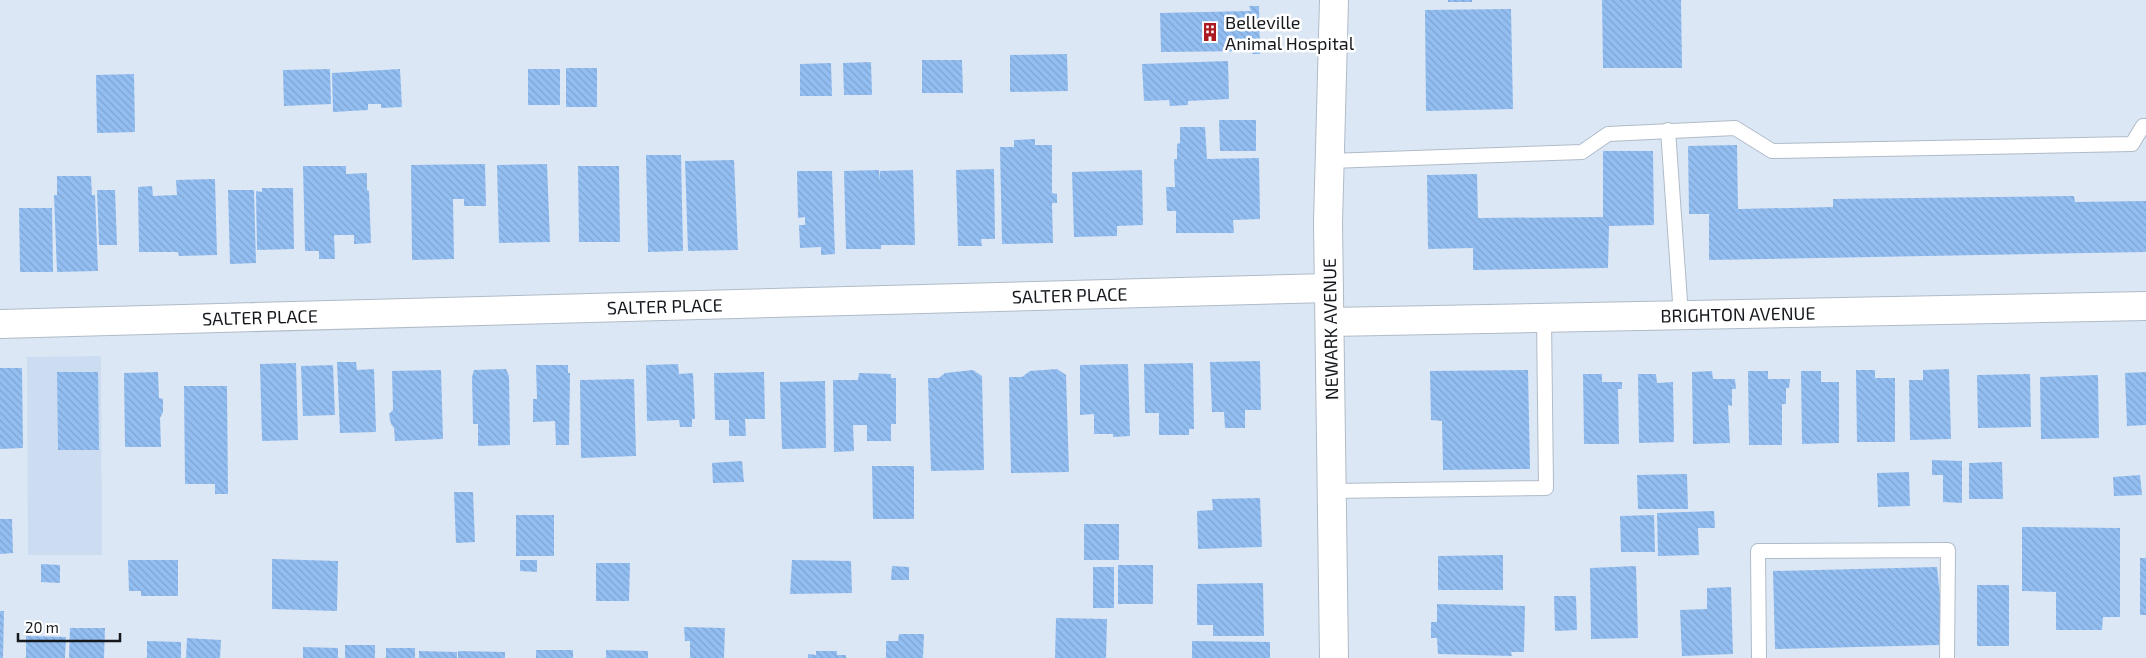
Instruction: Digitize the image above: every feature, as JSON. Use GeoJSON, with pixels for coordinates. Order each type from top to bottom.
{"type":"FeatureCollection","features":[{"type":"Feature","properties":{"kind":"street","name":"NEWARK AVENUE"},"geometry":{"type":"LineString","coordinates":[[1334,0],[1330,161],[1334,658]]}},
{"type":"Feature","properties":{"kind":"street","name":"SALTER PLACE"},"geometry":{"type":"LineString","coordinates":[[0,324],[1330,288]]}},
{"type":"Feature","properties":{"kind":"street","name":"BRIGHTON AVENUE"},"geometry":{"type":"LineString","coordinates":[[1330,322],[2146,306]]}},
{"type":"Feature","properties":{"kind":"lane"},"geometry":{"type":"LineString","coordinates":[[1330,161],[1582,152],[1608,134],[1735,128],[1772,151],[2132,144],[2143,126],[2146,126]]}},
{"type":"Feature","properties":{"kind":"lane"},"geometry":{"type":"LineString","coordinates":[[1668,130],[1680,316]]}},
{"type":"Feature","properties":{"kind":"lane"},"geometry":{"type":"LineString","coordinates":[[1332,491],[1546,488],[1544,318]]}},
{"type":"Feature","properties":{"kind":"lane"},"geometry":{"type":"LineString","coordinates":[[1759,658],[1758,551],[1948,550],[1947,658]]}},
{"type":"Feature","properties":{"kind":"shaded area"},"geometry":{"type":"Polygon","coordinates":[[[101,356],[102,555],[28,555],[27,357],[101,356]]]}},
{"type":"Feature","properties":{"kind":"building"},"geometry":{"type":"Polygon","coordinates":[[[1448,0],[1472,0],[1472,2],[1448,2],[1448,0]]]}},
{"type":"Feature","properties":{"kind":"building"},"geometry":{"type":"Polygon","coordinates":[[[1602,0],[1681,0],[1682,68],[1603,68],[1602,0]]]}},
{"type":"Feature","properties":{"kind":"building","name":"Belleville Animal Hospital"},"geometry":{"type":"Polygon","coordinates":[[[1249,6],[1259,6],[1260,54],[1252,54],[1254,51],[1161,52],[1160,13],[1251,11],[1249,6]]]}},
{"type":"Feature","properties":{"kind":"building"},"geometry":{"type":"Polygon","coordinates":[[[1511,9],[1513,109],[1426,111],[1425,10],[1511,9]]]}},
{"type":"Feature","properties":{"kind":"building"},"geometry":{"type":"Polygon","coordinates":[[[1067,54],[1068,91],[1010,92],[1010,55],[1067,54]]]}},
{"type":"Feature","properties":{"kind":"building"},"geometry":{"type":"Polygon","coordinates":[[[922,60],[962,60],[963,93],[922,93],[922,60]]]}},
{"type":"Feature","properties":{"kind":"building"},"geometry":{"type":"Polygon","coordinates":[[[1228,61],[1229,99],[1188,101],[1188,105],[1170,106],[1169,100],[1144,101],[1142,64],[1228,61]]]}},
{"type":"Feature","properties":{"kind":"building"},"geometry":{"type":"Polygon","coordinates":[[[871,62],[872,95],[844,95],[843,63],[871,62]]]}},
{"type":"Feature","properties":{"kind":"building"},"geometry":{"type":"Polygon","coordinates":[[[831,63],[832,96],[800,96],[800,64],[831,63]]]}},
{"type":"Feature","properties":{"kind":"building"},"geometry":{"type":"Polygon","coordinates":[[[566,68],[597,68],[597,107],[566,107],[566,68]]]}},
{"type":"Feature","properties":{"kind":"building"},"geometry":{"type":"Polygon","coordinates":[[[330,69],[331,104],[284,106],[283,70],[330,69]]]}},
{"type":"Feature","properties":{"kind":"building"},"geometry":{"type":"Polygon","coordinates":[[[400,69],[402,107],[381,108],[381,104],[368,104],[368,110],[333,112],[332,73],[400,69]]]}},
{"type":"Feature","properties":{"kind":"building"},"geometry":{"type":"Polygon","coordinates":[[[528,69],[560,69],[560,105],[528,105],[528,69]]]}},
{"type":"Feature","properties":{"kind":"building"},"geometry":{"type":"Polygon","coordinates":[[[134,74],[135,132],[97,133],[96,75],[134,74]]]}},
{"type":"Feature","properties":{"kind":"building"},"geometry":{"type":"Polygon","coordinates":[[[1219,120],[1256,120],[1256,151],[1220,151],[1219,120]]]}},
{"type":"Feature","properties":{"kind":"building"},"geometry":{"type":"Polygon","coordinates":[[[1180,127],[1205,127],[1207,159],[1259,158],[1260,219],[1233,220],[1234,233],[1176,233],[1176,211],[1167,211],[1166,187],[1175,187],[1174,159],[1177,159],[1177,144],[1180,143],[1180,127]]]}},
{"type":"Feature","properties":{"kind":"building"},"geometry":{"type":"Polygon","coordinates":[[[1035,139],[1035,145],[1052,145],[1052,193],[1057,194],[1057,203],[1052,203],[1053,243],[1002,244],[1000,147],[1014,147],[1014,140],[1035,139]]]}},
{"type":"Feature","properties":{"kind":"building"},"geometry":{"type":"Polygon","coordinates":[[[1737,145],[1738,209],[1833,207],[1833,199],[2074,196],[2075,202],[2146,201],[2146,252],[1709,260],[1709,214],[1689,214],[1688,146],[1737,145]]]}},
{"type":"Feature","properties":{"kind":"building"},"geometry":{"type":"Polygon","coordinates":[[[1603,151],[1653,151],[1654,225],[1609,226],[1608,268],[1473,270],[1473,248],[1428,249],[1427,175],[1477,174],[1478,218],[1603,217],[1603,151]]]}},
{"type":"Feature","properties":{"kind":"building"},"geometry":{"type":"Polygon","coordinates":[[[646,155],[681,155],[683,251],[648,252],[646,155]]]}},
{"type":"Feature","properties":{"kind":"building"},"geometry":{"type":"Polygon","coordinates":[[[734,160],[738,250],[688,251],[685,161],[734,160]]]}},
{"type":"Feature","properties":{"kind":"building"},"geometry":{"type":"Polygon","coordinates":[[[485,164],[486,206],[464,206],[464,199],[453,199],[454,259],[412,260],[411,165],[485,164]]]}},
{"type":"Feature","properties":{"kind":"building"},"geometry":{"type":"Polygon","coordinates":[[[547,164],[550,242],[499,243],[497,165],[547,164]]]}},
{"type":"Feature","properties":{"kind":"building"},"geometry":{"type":"Polygon","coordinates":[[[303,166],[346,166],[346,174],[367,173],[371,243],[354,244],[354,235],[334,235],[335,259],[319,259],[319,251],[305,251],[303,166]]]}},
{"type":"Feature","properties":{"kind":"building"},"geometry":{"type":"Polygon","coordinates":[[[578,166],[619,166],[620,242],[579,242],[578,166]]]}},
{"type":"Feature","properties":{"kind":"building"},"geometry":{"type":"Polygon","coordinates":[[[994,169],[995,239],[981,239],[982,246],[958,246],[956,170],[994,169]]]}},
{"type":"Feature","properties":{"kind":"building"},"geometry":{"type":"Polygon","coordinates":[[[879,170],[879,181],[880,171],[913,170],[915,245],[881,245],[881,249],[846,249],[844,171],[879,170]]]}},
{"type":"Feature","properties":{"kind":"building"},"geometry":{"type":"Polygon","coordinates":[[[1142,170],[1143,225],[1117,226],[1117,236],[1074,237],[1072,172],[1142,170]]]}},
{"type":"Feature","properties":{"kind":"building"},"geometry":{"type":"Polygon","coordinates":[[[797,171],[832,171],[835,254],[821,255],[821,247],[800,248],[799,225],[805,225],[805,217],[798,218],[797,171]]]}},
{"type":"Feature","properties":{"kind":"building"},"geometry":{"type":"Polygon","coordinates":[[[57,176],[91,176],[92,195],[95,195],[98,271],[57,272],[54,195],[57,195],[57,176]]]}},
{"type":"Feature","properties":{"kind":"building"},"geometry":{"type":"Polygon","coordinates":[[[215,179],[217,255],[179,256],[178,252],[139,252],[138,187],[152,186],[153,196],[177,195],[176,180],[215,179]]]}},
{"type":"Feature","properties":{"kind":"building"},"geometry":{"type":"Polygon","coordinates":[[[262,188],[293,188],[294,249],[257,250],[256,191],[262,192],[262,188]]]}},
{"type":"Feature","properties":{"kind":"building"},"geometry":{"type":"Polygon","coordinates":[[[97,190],[115,190],[117,245],[99,245],[97,190]]]}},
{"type":"Feature","properties":{"kind":"building"},"geometry":{"type":"Polygon","coordinates":[[[228,190],[254,190],[256,263],[230,264],[228,190]]]}},
{"type":"Feature","properties":{"kind":"building"},"geometry":{"type":"Polygon","coordinates":[[[19,208],[52,208],[53,272],[20,272],[19,208]]]}},
{"type":"Feature","properties":{"kind":"building"},"geometry":{"type":"Polygon","coordinates":[[[1260,361],[1261,410],[1245,410],[1245,428],[1225,428],[1224,412],[1212,412],[1210,362],[1260,361]]]}},
{"type":"Feature","properties":{"kind":"building"},"geometry":{"type":"Polygon","coordinates":[[[337,362],[356,362],[357,370],[374,369],[376,432],[340,433],[337,362]]]}},
{"type":"Feature","properties":{"kind":"building"},"geometry":{"type":"Polygon","coordinates":[[[296,363],[298,440],[262,441],[260,364],[296,363]]]}},
{"type":"Feature","properties":{"kind":"building"},"geometry":{"type":"Polygon","coordinates":[[[1193,363],[1194,429],[1189,429],[1189,435],[1159,435],[1159,413],[1145,413],[1144,364],[1193,363]]]}},
{"type":"Feature","properties":{"kind":"building"},"geometry":{"type":"Polygon","coordinates":[[[678,364],[679,374],[693,373],[695,419],[692,419],[692,427],[680,427],[679,420],[647,421],[646,365],[678,364]]]}},
{"type":"Feature","properties":{"kind":"building"},"geometry":{"type":"Polygon","coordinates":[[[1128,364],[1130,436],[1113,437],[1113,434],[1094,434],[1094,414],[1080,415],[1080,365],[1128,364]]]}},
{"type":"Feature","properties":{"kind":"building"},"geometry":{"type":"Polygon","coordinates":[[[333,365],[335,415],[303,416],[301,366],[333,365]]]}},
{"type":"Feature","properties":{"kind":"building"},"geometry":{"type":"Polygon","coordinates":[[[536,365],[568,365],[568,373],[570,373],[569,445],[556,445],[555,421],[533,422],[533,399],[537,399],[536,365]]]}},
{"type":"Feature","properties":{"kind":"building"},"geometry":{"type":"Polygon","coordinates":[[[0,368],[22,368],[23,448],[0,449],[0,368]]]}},
{"type":"Feature","properties":{"kind":"building"},"geometry":{"type":"Polygon","coordinates":[[[506,369],[509,376],[510,445],[478,446],[478,424],[473,424],[472,377],[474,370],[506,369]]]}},
{"type":"Feature","properties":{"kind":"building"},"geometry":{"type":"Polygon","coordinates":[[[1057,369],[1066,375],[1069,472],[1011,473],[1009,377],[1022,377],[1030,371],[1057,369]]]}},
{"type":"Feature","properties":{"kind":"building"},"geometry":{"type":"Polygon","coordinates":[[[1949,369],[1951,439],[1910,440],[1909,380],[1923,380],[1923,370],[1949,369]]]}},
{"type":"Feature","properties":{"kind":"building"},"geometry":{"type":"Polygon","coordinates":[[[441,370],[443,439],[395,441],[394,428],[389,414],[393,410],[392,371],[441,370]]]}},
{"type":"Feature","properties":{"kind":"building"},"geometry":{"type":"Polygon","coordinates":[[[973,370],[982,376],[984,470],[931,471],[928,378],[939,378],[945,373],[973,370]]]}},
{"type":"Feature","properties":{"kind":"building"},"geometry":{"type":"Polygon","coordinates":[[[1528,370],[1530,469],[1443,470],[1442,421],[1431,420],[1430,371],[1528,370]]]}},
{"type":"Feature","properties":{"kind":"building"},"geometry":{"type":"Polygon","coordinates":[[[1856,370],[1875,370],[1875,378],[1895,378],[1895,442],[1857,442],[1856,370]]]}},
{"type":"Feature","properties":{"kind":"building"},"geometry":{"type":"Polygon","coordinates":[[[1712,371],[1713,379],[1735,379],[1736,389],[1732,389],[1732,406],[1728,405],[1730,443],[1693,444],[1692,372],[1712,371]]]}},
{"type":"Feature","properties":{"kind":"building"},"geometry":{"type":"Polygon","coordinates":[[[1748,371],[1768,371],[1768,379],[1790,379],[1789,388],[1786,388],[1786,404],[1782,404],[1782,445],[1749,445],[1748,371]]]}},
{"type":"Feature","properties":{"kind":"building"},"geometry":{"type":"Polygon","coordinates":[[[1801,371],[1821,371],[1821,382],[1839,382],[1839,443],[1802,444],[1801,371]]]}},
{"type":"Feature","properties":{"kind":"building"},"geometry":{"type":"Polygon","coordinates":[[[57,372],[98,372],[99,450],[58,450],[57,372]]]}},
{"type":"Feature","properties":{"kind":"building"},"geometry":{"type":"Polygon","coordinates":[[[158,372],[159,398],[163,399],[163,412],[160,418],[161,447],[125,447],[124,373],[158,372]]]}},
{"type":"Feature","properties":{"kind":"building"},"geometry":{"type":"Polygon","coordinates":[[[764,372],[765,419],[745,419],[746,436],[729,436],[729,420],[715,420],[714,373],[764,372]]]}},
{"type":"Feature","properties":{"kind":"building"},"geometry":{"type":"Polygon","coordinates":[[[2146,372],[2146,425],[2127,426],[2125,373],[2146,372]]]}},
{"type":"Feature","properties":{"kind":"building"},"geometry":{"type":"Polygon","coordinates":[[[859,373],[891,374],[891,378],[896,378],[896,424],[891,424],[891,441],[867,441],[867,425],[853,425],[854,451],[834,452],[833,380],[858,380],[859,373]]]}},
{"type":"Feature","properties":{"kind":"building"},"geometry":{"type":"Polygon","coordinates":[[[1583,374],[1602,374],[1602,382],[1622,382],[1622,389],[1618,389],[1619,444],[1584,444],[1583,374]]]}},
{"type":"Feature","properties":{"kind":"building"},"geometry":{"type":"Polygon","coordinates":[[[1638,374],[1656,374],[1657,383],[1673,382],[1674,442],[1639,443],[1638,374]]]}},
{"type":"Feature","properties":{"kind":"building"},"geometry":{"type":"Polygon","coordinates":[[[2030,374],[2031,427],[1978,428],[1977,375],[2030,374]]]}},
{"type":"Feature","properties":{"kind":"building"},"geometry":{"type":"Polygon","coordinates":[[[2098,375],[2099,438],[2041,439],[2040,377],[2098,375]]]}},
{"type":"Feature","properties":{"kind":"building"},"geometry":{"type":"Polygon","coordinates":[[[634,379],[636,456],[581,458],[580,380],[634,379]]]}},
{"type":"Feature","properties":{"kind":"building"},"geometry":{"type":"Polygon","coordinates":[[[825,381],[826,448],[782,449],[780,382],[825,381]]]}},
{"type":"Feature","properties":{"kind":"building"},"geometry":{"type":"Polygon","coordinates":[[[184,386],[227,386],[228,494],[215,494],[215,484],[185,484],[184,386]]]}},
{"type":"Feature","properties":{"kind":"building"},"geometry":{"type":"Polygon","coordinates":[[[1932,460],[1962,461],[1962,503],[1943,502],[1943,475],[1932,475],[1932,460]]]}},
{"type":"Feature","properties":{"kind":"building"},"geometry":{"type":"Polygon","coordinates":[[[742,461],[744,482],[713,483],[712,463],[742,461]]]}},
{"type":"Feature","properties":{"kind":"building"},"geometry":{"type":"Polygon","coordinates":[[[2002,462],[2003,499],[1969,499],[1969,463],[2002,462]]]}},
{"type":"Feature","properties":{"kind":"building"},"geometry":{"type":"Polygon","coordinates":[[[872,466],[914,466],[914,519],[873,519],[872,466]]]}},
{"type":"Feature","properties":{"kind":"building"},"geometry":{"type":"Polygon","coordinates":[[[1909,472],[1910,506],[1878,507],[1877,473],[1909,472]]]}},
{"type":"Feature","properties":{"kind":"building"},"geometry":{"type":"Polygon","coordinates":[[[1687,474],[1688,509],[1638,509],[1637,475],[1687,474]]]}},
{"type":"Feature","properties":{"kind":"building"},"geometry":{"type":"Polygon","coordinates":[[[2140,475],[2142,495],[2114,496],[2113,477],[2140,475]]]}},
{"type":"Feature","properties":{"kind":"building"},"geometry":{"type":"Polygon","coordinates":[[[454,492],[473,492],[475,542],[456,543],[454,492]]]}},
{"type":"Feature","properties":{"kind":"building"},"geometry":{"type":"Polygon","coordinates":[[[1260,498],[1262,547],[1198,549],[1197,511],[1213,510],[1212,499],[1260,498]]]}},
{"type":"Feature","properties":{"kind":"building"},"geometry":{"type":"Polygon","coordinates":[[[1714,511],[1715,528],[1698,528],[1699,555],[1658,556],[1657,513],[1714,511]]]}},
{"type":"Feature","properties":{"kind":"building"},"geometry":{"type":"Polygon","coordinates":[[[516,515],[554,515],[554,556],[516,556],[516,515]]]}},
{"type":"Feature","properties":{"kind":"building"},"geometry":{"type":"Polygon","coordinates":[[[1654,515],[1655,552],[1621,552],[1620,516],[1654,515]]]}},
{"type":"Feature","properties":{"kind":"building"},"geometry":{"type":"Polygon","coordinates":[[[0,519],[12,519],[13,553],[0,554],[0,519]]]}},
{"type":"Feature","properties":{"kind":"building"},"geometry":{"type":"Polygon","coordinates":[[[1084,524],[1119,524],[1119,560],[1084,560],[1084,524]]]}},
{"type":"Feature","properties":{"kind":"building"},"geometry":{"type":"Polygon","coordinates":[[[2022,527],[2120,528],[2120,617],[2103,617],[2102,630],[2056,630],[2056,592],[2022,591],[2022,527]]]}},
{"type":"Feature","properties":{"kind":"building"},"geometry":{"type":"Polygon","coordinates":[[[1503,555],[1503,590],[1438,590],[1438,556],[1503,555]]]}},
{"type":"Feature","properties":{"kind":"building"},"geometry":{"type":"Polygon","coordinates":[[[2140,558],[2146,558],[2146,615],[2140,615],[2140,558]]]}},
{"type":"Feature","properties":{"kind":"building"},"geometry":{"type":"Polygon","coordinates":[[[272,559],[338,561],[337,611],[272,609],[272,559]]]}},
{"type":"Feature","properties":{"kind":"building"},"geometry":{"type":"Polygon","coordinates":[[[128,560],[178,560],[178,596],[141,596],[141,591],[129,591],[128,560]]]}},
{"type":"Feature","properties":{"kind":"building"},"geometry":{"type":"Polygon","coordinates":[[[520,560],[537,560],[537,572],[520,571],[520,560]]]}},
{"type":"Feature","properties":{"kind":"building"},"geometry":{"type":"Polygon","coordinates":[[[792,560],[851,561],[852,593],[790,594],[792,560]]]}},
{"type":"Feature","properties":{"kind":"building"},"geometry":{"type":"Polygon","coordinates":[[[596,563],[630,563],[629,601],[596,601],[596,563]]]}},
{"type":"Feature","properties":{"kind":"building"},"geometry":{"type":"Polygon","coordinates":[[[41,564],[60,565],[60,583],[41,582],[41,564]]]}},
{"type":"Feature","properties":{"kind":"building"},"geometry":{"type":"Polygon","coordinates":[[[1118,565],[1153,565],[1153,604],[1118,604],[1118,565]]]}},
{"type":"Feature","properties":{"kind":"building"},"geometry":{"type":"Polygon","coordinates":[[[892,566],[909,567],[909,580],[891,580],[892,566]]]}},
{"type":"Feature","properties":{"kind":"building"},"geometry":{"type":"Polygon","coordinates":[[[1636,566],[1638,638],[1591,639],[1590,568],[1636,566]]]}},
{"type":"Feature","properties":{"kind":"building"},"geometry":{"type":"Polygon","coordinates":[[[1093,567],[1114,567],[1114,608],[1093,608],[1093,567]]]}},
{"type":"Feature","properties":{"kind":"building"},"geometry":{"type":"Polygon","coordinates":[[[1937,567],[1941,606],[1939,645],[1775,649],[1773,571],[1937,567]]]}},
{"type":"Feature","properties":{"kind":"building"},"geometry":{"type":"Polygon","coordinates":[[[1263,583],[1264,636],[1213,636],[1213,625],[1197,625],[1197,584],[1263,583]]]}},
{"type":"Feature","properties":{"kind":"building"},"geometry":{"type":"Polygon","coordinates":[[[1977,585],[2009,585],[2009,646],[1977,646],[1977,585]]]}},
{"type":"Feature","properties":{"kind":"building"},"geometry":{"type":"Polygon","coordinates":[[[1731,587],[1733,654],[1682,656],[1680,610],[1707,609],[1707,588],[1731,587]]]}},
{"type":"Feature","properties":{"kind":"building"},"geometry":{"type":"Polygon","coordinates":[[[1554,596],[1576,596],[1577,630],[1555,631],[1554,596]]]}},
{"type":"Feature","properties":{"kind":"building"},"geometry":{"type":"Polygon","coordinates":[[[1437,604],[1525,606],[1524,652],[1511,652],[1512,656],[1438,654],[1437,638],[1431,638],[1431,622],[1437,622],[1437,604]]]}},
{"type":"Feature","properties":{"kind":"building"},"geometry":{"type":"Polygon","coordinates":[[[0,611],[4,611],[3,658],[0,658],[0,611]]]}},
{"type":"Feature","properties":{"kind":"building"},"geometry":{"type":"Polygon","coordinates":[[[1056,618],[1107,619],[1106,658],[1055,658],[1056,618]]]}},
{"type":"Feature","properties":{"kind":"building"},"geometry":{"type":"Polygon","coordinates":[[[684,627],[725,628],[724,658],[690,658],[690,641],[685,641],[684,627]]]}},
{"type":"Feature","properties":{"kind":"building"},"geometry":{"type":"Polygon","coordinates":[[[70,628],[105,628],[104,658],[69,658],[70,628]]]}},
{"type":"Feature","properties":{"kind":"building"},"geometry":{"type":"Polygon","coordinates":[[[899,634],[924,634],[923,658],[886,658],[886,641],[898,641],[899,634]]]}},
{"type":"Feature","properties":{"kind":"building"},"geometry":{"type":"Polygon","coordinates":[[[26,636],[66,637],[65,658],[26,658],[26,636]]]}},
{"type":"Feature","properties":{"kind":"building"},"geometry":{"type":"Polygon","coordinates":[[[187,638],[221,640],[220,658],[186,658],[187,638]]]}},
{"type":"Feature","properties":{"kind":"building"},"geometry":{"type":"Polygon","coordinates":[[[147,641],[181,642],[181,658],[147,658],[147,641]]]}},
{"type":"Feature","properties":{"kind":"building"},"geometry":{"type":"Polygon","coordinates":[[[1192,641],[1270,642],[1270,658],[1192,658],[1192,641]]]}},
{"type":"Feature","properties":{"kind":"building"},"geometry":{"type":"Polygon","coordinates":[[[345,645],[375,645],[375,658],[345,658],[345,645]]]}},
{"type":"Feature","properties":{"kind":"building"},"geometry":{"type":"Polygon","coordinates":[[[303,647],[338,648],[338,658],[303,658],[303,647]]]}},
{"type":"Feature","properties":{"kind":"building"},"geometry":{"type":"Polygon","coordinates":[[[386,648],[415,648],[415,658],[386,658],[386,648]]]}},
{"type":"Feature","properties":{"kind":"building"},"geometry":{"type":"Polygon","coordinates":[[[536,650],[573,650],[573,658],[536,658],[536,650]]]}},
{"type":"Feature","properties":{"kind":"building"},"geometry":{"type":"Polygon","coordinates":[[[606,650],[648,651],[648,658],[606,658],[606,650]]]}},
{"type":"Feature","properties":{"kind":"building"},"geometry":{"type":"Polygon","coordinates":[[[419,651],[457,652],[457,658],[419,658],[419,651]]]}},
{"type":"Feature","properties":{"kind":"building"},"geometry":{"type":"Polygon","coordinates":[[[458,651],[505,652],[505,658],[458,658],[458,651]]]}},
{"type":"Feature","properties":{"kind":"building"},"geometry":{"type":"Polygon","coordinates":[[[816,651],[837,651],[837,655],[846,655],[846,658],[808,658],[808,654],[816,655],[816,651]]]}},
{"type":"Feature","properties":{"kind":"place","name":"Belleville Animal Hospital"},"geometry":{"type":"Point","coordinates":[1210,32]}}]}
